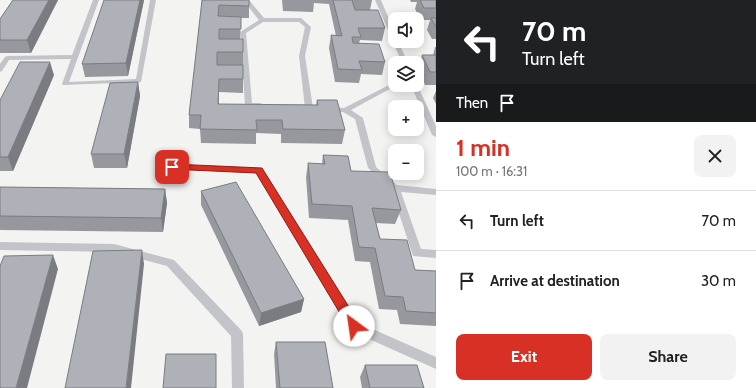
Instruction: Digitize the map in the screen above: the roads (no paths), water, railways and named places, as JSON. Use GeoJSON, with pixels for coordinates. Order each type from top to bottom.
{"type":"FeatureCollection","features":[{"type":"Feature","properties":{"kind":"lane"},"geometry":{"type":"LineString","coordinates":[[96,0],[65,84],[139,81],[153,0]]}},
{"type":"Feature","properties":{"kind":"lane"},"geometry":{"type":"LineString","coordinates":[[246,0],[262,20]]}},
{"type":"Feature","properties":{"kind":"lane"},"geometry":{"type":"LineString","coordinates":[[378,0],[388,24]]}},
{"type":"Feature","properties":{"kind":"lane"},"geometry":{"type":"LineString","coordinates":[[264,106],[249,105],[243,32],[262,20],[301,20],[308,27],[302,56],[305,108],[345,110],[359,118],[372,168],[395,188],[417,253],[436,254]]}},
{"type":"Feature","properties":{"kind":"lane"},"geometry":{"type":"LineString","coordinates":[[0,70],[7,58],[75,57]]}},
{"type":"Feature","properties":{"kind":"lane"},"geometry":{"type":"LineString","coordinates":[[345,110],[388,88]]}},
{"type":"Feature","properties":{"kind":"lane"},"geometry":{"type":"LineString","coordinates":[[417,92],[436,135]]}},
{"type":"Feature","properties":{"kind":"lane"},"geometry":{"type":"LineString","coordinates":[[172,167],[259,170],[354,326],[436,363]]}},
{"type":"Feature","properties":{"kind":"lane"},"geometry":{"type":"LineString","coordinates":[[395,188],[436,192]]}},
{"type":"Feature","properties":{"kind":"lane"},"geometry":{"type":"LineString","coordinates":[[0,246],[114,248],[170,264],[237,334],[238,388]]}}]}
